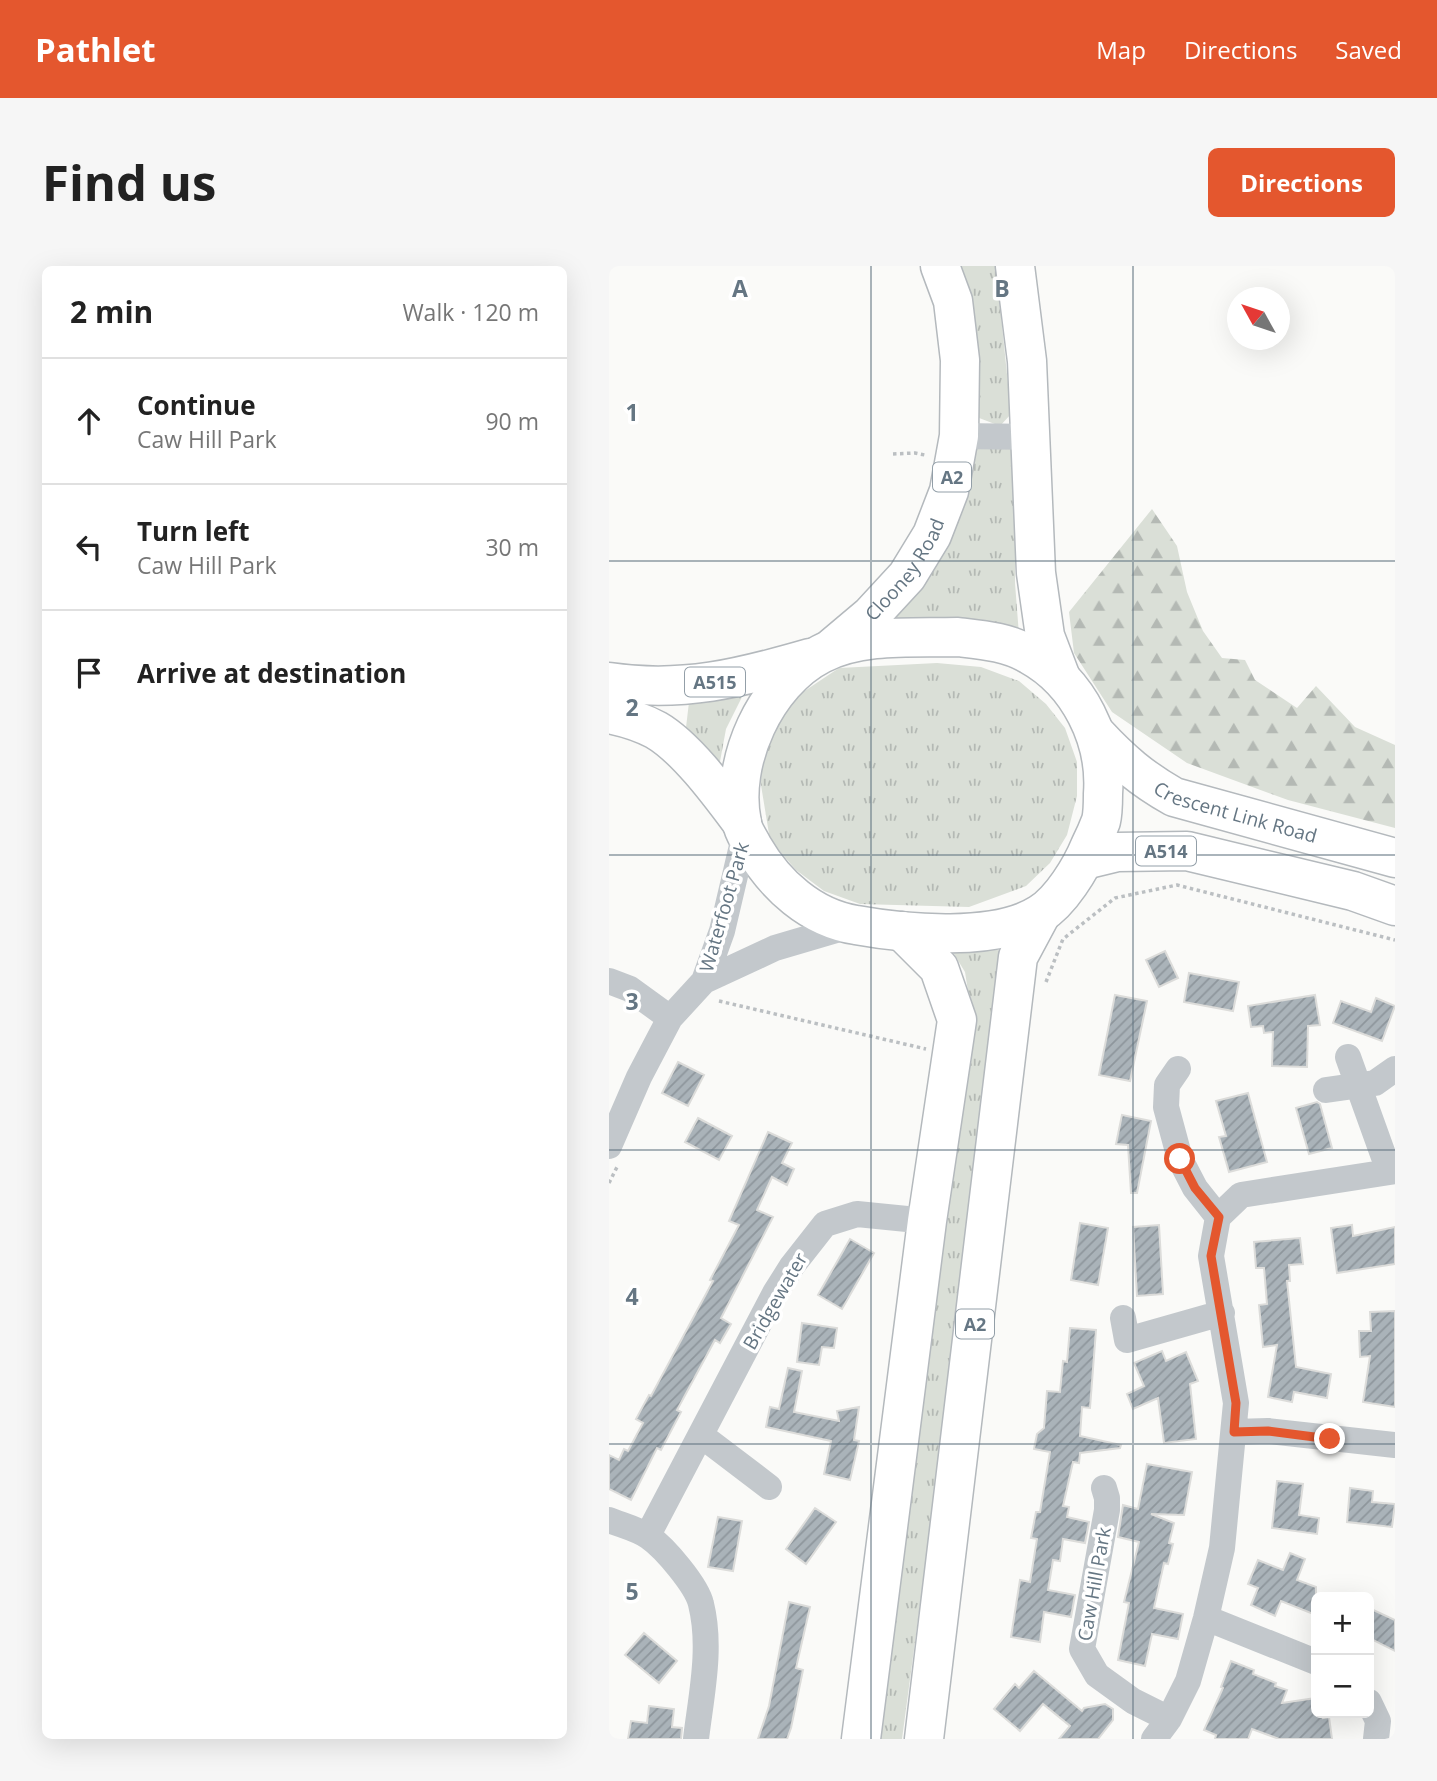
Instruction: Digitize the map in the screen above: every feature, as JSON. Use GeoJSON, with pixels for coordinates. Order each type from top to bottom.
{"type":"FeatureCollection","features":[{"type":"Feature","properties":{"kind":"highway","name":"Clooney Road"},"geometry":{"type":"LineString","coordinates":[[824,652],[871,615],[907,576],[932,535],[949,491],[959,436],[960,360],[953,301],[940,266]]}},
{"type":"Feature","properties":{"kind":"highway"},"geometry":{"type":"LineString","coordinates":[[1015,266],[1027,361],[1036,573],[1045,636],[1061,678],[1090,720],[1096,734]]}},
{"type":"Feature","properties":{"kind":"highway","name":"A2"},"geometry":{"type":"LineString","coordinates":[[1041,914],[1008,928],[976,933],[902,931],[853,925],[818,913],[776,881],[762,862],[743,828],[740,793],[745,752],[761,715],[784,683],[824,652],[858,642],[958,637],[1004,643],[1031,655],[1061,678]]}},
{"type":"Feature","properties":{"kind":"highway","name":"A515"},"geometry":{"type":"LineString","coordinates":[[609,682],[690,686],[749,676],[824,652]]}},
{"type":"Feature","properties":{"kind":"highway"},"geometry":{"type":"LineString","coordinates":[[609,714],[656,730],[676,746],[715,787],[743,828]]}},
{"type":"Feature","properties":{"kind":"highway","name":"A2"},"geometry":{"type":"LineString","coordinates":[[924,1739],[1018,957],[1041,914],[1065,888],[1084,860],[1102,819],[1105,772],[1096,734]]}},
{"type":"Feature","properties":{"kind":"highway","name":"Crescent Link Road"},"geometry":{"type":"LineString","coordinates":[[1096,734],[1123,763],[1151,784],[1183,800],[1395,858]]}},
{"type":"Feature","properties":{"kind":"highway","name":"A514"},"geometry":{"type":"LineString","coordinates":[[1084,860],[1117,852],[1187,851],[1353,891],[1395,905]]}},
{"type":"Feature","properties":{"kind":"highway"},"geometry":{"type":"LineString","coordinates":[[861,1739],[927,1221],[957,1020],[939,968],[902,931]]}},
{"type":"Feature","properties":{"kind":"street"},"geometry":{"type":"LineString","coordinates":[[959,436],[1031,437]]}},
{"type":"Feature","properties":{"kind":"street","name":"Waterfoot Park"},"geometry":{"type":"LineString","coordinates":[[609,1146],[639,1077],[670,1018],[701,984],[722,931],[743,828]]}},
{"type":"Feature","properties":{"kind":"street","name":"Waterfoot Park"},"geometry":{"type":"LineString","coordinates":[[701,984],[775,948],[853,925]]}},
{"type":"Feature","properties":{"kind":"street"},"geometry":{"type":"LineString","coordinates":[[609,981],[630,989],[670,1018]]}},
{"type":"Feature","properties":{"kind":"street"},"geometry":{"type":"LineString","coordinates":[[1178,1069],[1167,1085],[1166,1107],[1180,1159],[1195,1188],[1219,1217],[1241,1195],[1392,1171],[1348,1057]]}},
{"type":"Feature","properties":{"kind":"street"},"geometry":{"type":"LineString","coordinates":[[1326,1090],[1375,1083],[1395,1069]]}},
{"type":"Feature","properties":{"kind":"street","name":"Bridgewater"},"geometry":{"type":"LineString","coordinates":[[648,1535],[775,1293],[825,1224],[857,1214],[927,1221]]}},
{"type":"Feature","properties":{"kind":"street","name":"Caw Hill Park"},"geometry":{"type":"LineString","coordinates":[[1104,1489],[1107,1510],[1082,1649],[1097,1675],[1133,1701],[1162,1729],[1188,1681],[1206,1618],[1221,1548],[1234,1432],[1236,1403],[1211,1256],[1219,1217]]}},
{"type":"Feature","properties":{"kind":"street"},"geometry":{"type":"LineString","coordinates":[[1123,1318],[1127,1340],[1221,1313]]}},
{"type":"Feature","properties":{"kind":"street"},"geometry":{"type":"LineString","coordinates":[[1234,1432],[1268,1431],[1395,1445]]}},
{"type":"Feature","properties":{"kind":"street"},"geometry":{"type":"LineString","coordinates":[[702,1436],[769,1487]]}},
{"type":"Feature","properties":{"kind":"street"},"geometry":{"type":"LineString","coordinates":[[609,1520],[648,1535],[675,1562],[701,1602],[705,1665],[697,1739]]}},
{"type":"Feature","properties":{"kind":"street"},"geometry":{"type":"LineString","coordinates":[[1206,1618],[1311,1660]]}},
{"type":"Feature","properties":{"kind":"street"},"geometry":{"type":"LineString","coordinates":[[1374,1713],[1378,1721],[1376,1739]]}},
{"type":"Feature","properties":{"kind":"path"},"geometry":{"type":"LineString","coordinates":[[1045,984],[1063,939],[1115,898],[1177,885],[1395,940]]}},
{"type":"Feature","properties":{"kind":"path"},"geometry":{"type":"LineString","coordinates":[[701,984],[720,1002],[928,1050]]}},
{"type":"Feature","properties":{"kind":"green space"},"geometry":{"type":"Polygon","coordinates":[[[952,266],[996,266],[1011,414],[1000,426],[974,416],[952,266]]]}},
{"type":"Feature","properties":{"kind":"green space"},"geometry":{"type":"Polygon","coordinates":[[[980,444],[1015,445],[1015,583],[1019,635],[943,618],[892,618],[972,451],[980,444]]]}},
{"type":"Feature","properties":{"kind":"green space"},"geometry":{"type":"Polygon","coordinates":[[[1152,509],[1177,546],[1187,592],[1203,631],[1222,658],[1245,660],[1255,680],[1297,708],[1316,686],[1355,727],[1395,745],[1395,828],[1288,800],[1187,763],[1112,712],[1074,653],[1069,612],[1152,509]]]}},
{"type":"Feature","properties":{"kind":"green space"},"geometry":{"type":"Polygon","coordinates":[[[937,663],[981,667],[1019,681],[1046,704],[1065,728],[1077,762],[1077,796],[1067,835],[1050,863],[1026,886],[969,907],[860,904],[824,891],[796,870],[770,840],[759,773],[769,737],[797,696],[839,668],[937,663]]]}},
{"type":"Feature","properties":{"kind":"green space"},"geometry":{"type":"Polygon","coordinates":[[[745,691],[726,729],[719,767],[685,736],[689,702],[745,691]]]}},
{"type":"Feature","properties":{"kind":"green space"},"geometry":{"type":"Polygon","coordinates":[[[988,946],[1007,954],[902,1739],[873,1739],[971,1010],[965,972],[951,949],[988,946]]]}},
{"type":"Feature","properties":{"kind":"building"},"geometry":{"type":"Polygon","coordinates":[[[1165,951],[1178,978],[1159,987],[1146,960],[1165,951]]]}},
{"type":"Feature","properties":{"kind":"building"},"geometry":{"type":"Polygon","coordinates":[[[1189,973],[1239,982],[1233,1011],[1184,1002],[1189,973]]]}},
{"type":"Feature","properties":{"kind":"building"},"geometry":{"type":"Polygon","coordinates":[[[1115,995],[1147,1001],[1130,1081],[1099,1075],[1115,995]]]}},
{"type":"Feature","properties":{"kind":"building"},"geometry":{"type":"Polygon","coordinates":[[[1315,995],[1320,1025],[1308,1026],[1307,1067],[1272,1066],[1273,1032],[1264,1033],[1263,1026],[1251,1027],[1248,1006],[1315,995]]]}},
{"type":"Feature","properties":{"kind":"building"},"geometry":{"type":"Polygon","coordinates":[[[1376,998],[1395,1006],[1382,1041],[1333,1023],[1341,1001],[1371,1012],[1376,998]]]}},
{"type":"Feature","properties":{"kind":"building"},"geometry":{"type":"Polygon","coordinates":[[[678,1062],[704,1075],[688,1106],[662,1093],[678,1062]]]}},
{"type":"Feature","properties":{"kind":"building"},"geometry":{"type":"Polygon","coordinates":[[[1248,1093],[1267,1162],[1229,1172],[1219,1137],[1226,1136],[1216,1101],[1248,1093]]]}},
{"type":"Feature","properties":{"kind":"building"},"geometry":{"type":"Polygon","coordinates":[[[1317,1102],[1320,1104],[1332,1148],[1309,1154],[1296,1108],[1317,1102]]]}},
{"type":"Feature","properties":{"kind":"building"},"geometry":{"type":"Polygon","coordinates":[[[1122,1115],[1151,1121],[1137,1193],[1131,1193],[1128,1145],[1116,1144],[1122,1115]]]}},
{"type":"Feature","properties":{"kind":"building"},"geometry":{"type":"Polygon","coordinates":[[[698,1118],[732,1136],[719,1160],[685,1142],[698,1118]]]}},
{"type":"Feature","properties":{"kind":"building"},"geometry":{"type":"Polygon","coordinates":[[[768,1132],[792,1143],[782,1163],[794,1169],[787,1185],[772,1177],[757,1210],[773,1217],[721,1318],[731,1324],[720,1343],[715,1340],[677,1410],[681,1412],[661,1450],[657,1448],[631,1500],[609,1489],[609,1455],[619,1460],[624,1449],[628,1451],[643,1423],[636,1419],[713,1281],[710,1280],[739,1225],[729,1221],[768,1132]]]}},
{"type":"Feature","properties":{"kind":"building"},"geometry":{"type":"Polygon","coordinates":[[[1080,1223],[1108,1228],[1098,1285],[1071,1280],[1080,1223]]]}},
{"type":"Feature","properties":{"kind":"building"},"geometry":{"type":"Polygon","coordinates":[[[1159,1225],[1163,1294],[1137,1296],[1133,1227],[1159,1225]]]}},
{"type":"Feature","properties":{"kind":"building"},"geometry":{"type":"Polygon","coordinates":[[[1352,1225],[1353,1236],[1395,1227],[1395,1264],[1337,1273],[1331,1228],[1352,1225]]]}},
{"type":"Feature","properties":{"kind":"building"},"geometry":{"type":"Polygon","coordinates":[[[1300,1238],[1303,1264],[1289,1265],[1290,1281],[1287,1281],[1296,1367],[1331,1374],[1327,1398],[1294,1392],[1292,1402],[1268,1397],[1277,1345],[1263,1347],[1259,1305],[1267,1304],[1264,1268],[1256,1268],[1254,1242],[1300,1238]]]}},
{"type":"Feature","properties":{"kind":"building"},"geometry":{"type":"Polygon","coordinates":[[[850,1239],[874,1253],[842,1309],[818,1295],[850,1239]]]}},
{"type":"Feature","properties":{"kind":"building"},"geometry":{"type":"Polygon","coordinates":[[[1395,1311],[1395,1407],[1363,1402],[1370,1356],[1360,1357],[1359,1331],[1371,1331],[1370,1312],[1395,1311]]]}},
{"type":"Feature","properties":{"kind":"building"},"geometry":{"type":"Polygon","coordinates":[[[802,1323],[837,1328],[834,1348],[822,1347],[819,1365],[797,1362],[802,1323]]]}},
{"type":"Feature","properties":{"kind":"building"},"geometry":{"type":"Polygon","coordinates":[[[1070,1328],[1096,1330],[1090,1408],[1082,1407],[1080,1436],[1121,1445],[1120,1448],[1080,1453],[1079,1463],[1073,1462],[1063,1506],[1069,1507],[1067,1517],[1089,1522],[1085,1543],[1063,1539],[1060,1561],[1053,1560],[1048,1590],[1075,1595],[1071,1617],[1044,1612],[1040,1642],[1011,1637],[1020,1580],[1030,1582],[1037,1539],[1031,1538],[1036,1512],[1040,1512],[1050,1452],[1034,1449],[1037,1434],[1044,1428],[1047,1391],[1060,1392],[1063,1361],[1067,1362],[1070,1328]]]}},
{"type":"Feature","properties":{"kind":"building"},"geometry":{"type":"Polygon","coordinates":[[[1162,1351],[1166,1361],[1186,1352],[1198,1381],[1190,1384],[1196,1439],[1164,1443],[1158,1398],[1133,1409],[1127,1394],[1144,1386],[1134,1363],[1162,1351]]]}},
{"type":"Feature","properties":{"kind":"building"},"geometry":{"type":"Polygon","coordinates":[[[788,1368],[802,1371],[794,1412],[839,1421],[837,1411],[859,1407],[854,1440],[859,1441],[850,1480],[824,1474],[831,1441],[766,1427],[770,1407],[779,1409],[788,1368]]]}},
{"type":"Feature","properties":{"kind":"building"},"geometry":{"type":"Polygon","coordinates":[[[1147,1464],[1192,1472],[1184,1515],[1151,1514],[1174,1523],[1169,1543],[1173,1544],[1168,1564],[1164,1563],[1154,1608],[1183,1614],[1178,1639],[1152,1634],[1145,1666],[1118,1660],[1129,1603],[1124,1602],[1139,1542],[1118,1537],[1123,1505],[1138,1509],[1147,1464]]]}},
{"type":"Feature","properties":{"kind":"building"},"geometry":{"type":"Polygon","coordinates":[[[1277,1481],[1303,1484],[1299,1515],[1319,1518],[1317,1534],[1272,1528],[1277,1481]]]}},
{"type":"Feature","properties":{"kind":"building"},"geometry":{"type":"Polygon","coordinates":[[[1350,1488],[1373,1491],[1372,1502],[1395,1504],[1392,1527],[1347,1522],[1350,1488]]]}},
{"type":"Feature","properties":{"kind":"building"},"geometry":{"type":"Polygon","coordinates":[[[815,1508],[836,1522],[806,1564],[786,1549],[815,1508]]]}},
{"type":"Feature","properties":{"kind":"building"},"geometry":{"type":"Polygon","coordinates":[[[718,1517],[742,1521],[733,1571],[708,1567],[718,1517]]]}},
{"type":"Feature","properties":{"kind":"building"},"geometry":{"type":"Polygon","coordinates":[[[1290,1553],[1305,1559],[1297,1580],[1316,1587],[1316,1592],[1311,1592],[1311,1613],[1281,1601],[1275,1616],[1251,1605],[1258,1588],[1248,1584],[1258,1560],[1283,1570],[1290,1553]]]}},
{"type":"Feature","properties":{"kind":"building"},"geometry":{"type":"Polygon","coordinates":[[[789,1602],[810,1607],[796,1668],[803,1670],[791,1728],[787,1739],[758,1739],[769,1706],[789,1602]]]}},
{"type":"Feature","properties":{"kind":"building"},"geometry":{"type":"Polygon","coordinates":[[[1374,1610],[1395,1620],[1395,1651],[1374,1640],[1374,1610]]]}},
{"type":"Feature","properties":{"kind":"building"},"geometry":{"type":"Polygon","coordinates":[[[644,1633],[677,1661],[659,1683],[625,1655],[644,1633]]]}},
{"type":"Feature","properties":{"kind":"building"},"geometry":{"type":"Polygon","coordinates":[[[1231,1661],[1254,1670],[1253,1674],[1287,1690],[1282,1703],[1311,1699],[1311,1718],[1329,1718],[1332,1739],[1279,1739],[1252,1729],[1248,1739],[1215,1739],[1216,1735],[1204,1730],[1223,1688],[1221,1687],[1231,1661]]]}},
{"type":"Feature","properties":{"kind":"building"},"geometry":{"type":"Polygon","coordinates":[[[1034,1671],[1082,1711],[1084,1708],[1105,1704],[1113,1709],[1113,1720],[1098,1739],[1059,1739],[1070,1726],[1043,1704],[1020,1731],[994,1709],[1015,1684],[1019,1688],[1034,1671]]]}},
{"type":"Feature","properties":{"kind":"building"},"geometry":{"type":"Polygon","coordinates":[[[649,1706],[674,1709],[672,1727],[682,1728],[681,1739],[628,1739],[631,1721],[647,1723],[649,1706]]]}},
{"type":"Feature","properties":{"kind":"route"},"geometry":{"type":"LineString","coordinates":[[1180,1159],[1195,1188],[1219,1217],[1211,1256],[1236,1403],[1234,1432],[1268,1431],[1330,1439]]}}]}
